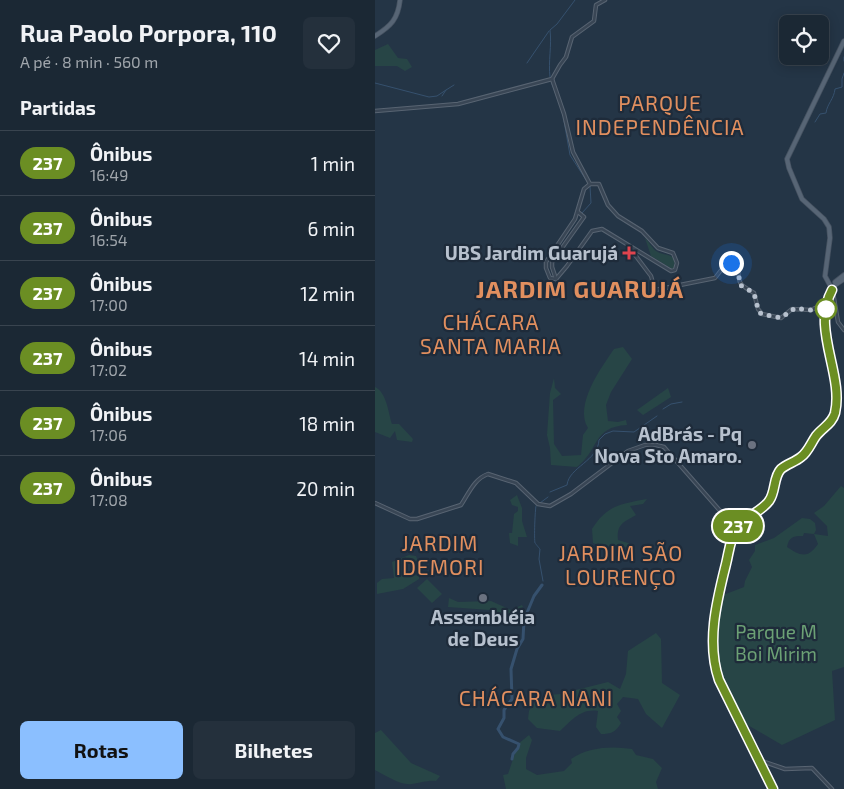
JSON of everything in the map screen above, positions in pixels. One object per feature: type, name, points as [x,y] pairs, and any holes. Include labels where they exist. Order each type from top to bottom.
[{"type":"main road","points":[[375,36],[397,16],[400,0]]},
{"type":"main road","points":[[832,289],[825,276],[829,227],[824,219],[802,199],[789,168],[788,157],[844,41]]},
{"type":"main road","points":[[832,289],[844,275]]},
{"type":"main road","points":[[773,789],[719,680],[714,663],[714,624],[732,538],[742,521],[770,500],[779,472],[805,453],[816,436],[832,420],[839,394],[828,339],[825,303],[832,289],[844,279]]},
{"type":"street","points":[[590,184],[573,152],[564,114],[552,79],[566,57],[572,37],[593,22],[597,4],[605,0]]},
{"type":"street","points":[[375,110],[458,104],[552,79]]},
{"type":"street","points":[[480,98],[486,98]]},
{"type":"street","points":[[590,184],[599,184],[608,205],[617,216],[643,231],[658,248],[673,253],[677,265],[675,270],[671,271],[633,250],[602,229],[591,231],[556,279],[549,279],[545,265],[547,259],[575,219],[584,189],[590,184]]},
{"type":"street","points":[[556,279],[552,262],[584,217],[578,212]]},
{"type":"street","points":[[633,250],[651,276],[655,290],[715,278],[725,265],[731,263],[738,269],[740,285],[754,293],[761,314],[781,318],[793,309],[809,310],[825,303]]},
{"type":"street","points":[[832,289],[839,322],[844,330]]},
{"type":"street","points":[[375,503],[407,518],[417,519],[461,505],[470,488],[486,474],[516,483],[538,504],[550,506],[586,484],[623,454],[639,446],[652,444],[669,452],[722,513],[729,518],[742,521]]},
{"type":"street","points":[[759,760],[785,769],[812,768],[832,789]]},
{"type":"green space","points":[[388,44],[398,58],[407,59],[412,67],[405,71],[397,66],[375,66],[375,50]]},
{"type":"green space","points":[[645,238],[656,251],[669,255],[674,259],[674,268],[672,269],[651,256]]},
{"type":"green space","points":[[623,347],[632,359],[611,392],[606,405],[608,421],[618,422],[626,420],[627,425],[616,427],[602,434],[590,453],[577,467],[551,465],[547,435],[550,393],[554,378],[555,388],[561,394],[553,400],[554,444],[562,456],[581,455],[583,435],[588,428],[584,409],[591,387],[614,349]]},
{"type":"green space","points":[[375,387],[385,398],[392,424],[399,424],[413,439],[412,442],[397,440],[395,431],[390,438],[375,432]]},
{"type":"green space","points":[[668,388],[671,397],[643,415],[637,410]]},
{"type":"green space","name":"Parque M Boi Mirim","points":[[841,486],[844,488],[844,667],[832,671],[835,720],[782,745],[739,720],[717,680],[712,666],[714,624],[718,597],[744,587],[752,567],[749,560],[755,551],[755,545],[774,538],[802,518],[810,519],[815,523],[816,530],[814,534],[828,536],[827,526],[814,513],[824,506]],"holes":[[[804,533],[814,534],[818,544],[807,554],[800,554],[787,547],[790,539],[803,536]]]},
{"type":"green space","points":[[517,495],[522,508],[522,521],[527,537],[518,537],[518,546],[510,543],[509,533],[512,533],[514,514],[518,511],[518,507],[512,505],[510,500]]},
{"type":"green space","points":[[647,499],[643,504],[630,506],[636,515],[622,524],[618,530],[618,540],[628,543],[636,550],[617,545],[604,547],[593,543],[592,529],[609,510],[622,504]]},
{"type":"green space","points":[[409,555],[416,556],[418,561],[402,564],[404,573],[419,576],[419,579],[403,589],[377,594],[377,583],[382,579],[394,578],[392,562]]},
{"type":"green space","points":[[427,579],[442,594],[432,603],[417,588]]},
{"type":"green space","points":[[449,598],[458,602],[491,601],[511,610],[522,605],[523,607],[512,614],[501,616],[490,610],[448,607]]},
{"type":"green space","points":[[656,633],[661,639],[662,683],[680,695],[662,728],[646,714],[638,699],[623,697],[617,704],[621,711],[617,717],[621,723],[617,729],[608,734],[601,734],[596,727],[598,711],[581,713],[560,731],[537,728],[528,719],[533,703],[541,700],[546,695],[561,694],[569,696],[572,691],[608,682],[620,689],[626,674],[628,651]]},
{"type":"green space","points":[[381,730],[411,763],[440,776],[436,781],[408,784],[393,780],[375,770],[375,733]]},
{"type":"green space","points":[[529,735],[532,740],[526,758],[526,769],[537,775],[564,771],[572,763],[571,759],[585,752],[600,748],[624,748],[632,749],[636,755],[653,759],[662,768],[656,782],[658,789],[506,789],[503,775],[508,774],[518,744]]},
{"type":"waterway","points":[[550,77],[550,30],[557,24],[575,0]]},
{"type":"waterway","points":[[527,63],[549,31]]},
{"type":"waterway","points":[[815,122],[820,114],[826,113],[835,89],[842,87],[844,73]]},
{"type":"waterway","points":[[375,83],[429,97],[437,96],[446,90]]},
{"type":"waterway","points":[[552,84],[561,108]]},
{"type":"waterway","points":[[442,96],[446,90],[454,85]]},
{"type":"waterway","points":[[564,121],[570,155],[590,186],[591,203],[582,213]]},
{"type":"waterway","points":[[663,409],[671,404],[682,402]]},
{"type":"waterway","points":[[550,492],[567,485],[573,473],[594,453],[599,440],[605,434],[613,431],[634,432],[657,416]]},
{"type":"waterway","points":[[540,503],[548,497]]},
{"type":"waterway","points":[[536,506],[535,543],[540,549],[539,559],[543,581]]},
{"type":"waterway","points":[[512,759],[519,744],[503,737],[498,729],[504,718],[504,710],[512,699],[511,669],[517,649],[523,639],[524,620],[534,596],[542,585]]},
{"type":"bus line","name":"237","points":[[773,789],[719,680],[714,663],[714,624],[720,587],[730,544],[735,532],[742,522],[768,503],[779,472],[808,450],[816,436],[830,424],[835,413],[839,394],[829,349],[826,314],[826,303],[832,290]]},
{"type":"place","name":"UBS Jardim Guarujá","points":[[629,253]]},
{"type":"place","name":"AdBrás - Pq Nova Sto Amaro.","points":[[752,445]]},
{"type":"place","name":"Assembléia de Deus","points":[[483,598]]},
{"type":"district","name":"PARQUE INDEPENDÊNCIA","points":[[660,116]]},
{"type":"district","name":"JARDIM GUARUJÁ","points":[[580,290]]},
{"type":"district","name":"CHÁCARA SANTA MARIA","points":[[491,335]]},
{"type":"district","name":"JARDIM IDEMORI","points":[[440,556]]},
{"type":"district","name":"JARDIM SÃO LOURENÇO","points":[[621,566]]},
{"type":"district","name":"CHÁCARA NANI","points":[[536,699]]},
{"type":"route","points":[[731,263],[739,270],[738,278],[740,285],[754,293],[761,314],[781,318],[795,308],[809,310],[826,309]]}]
